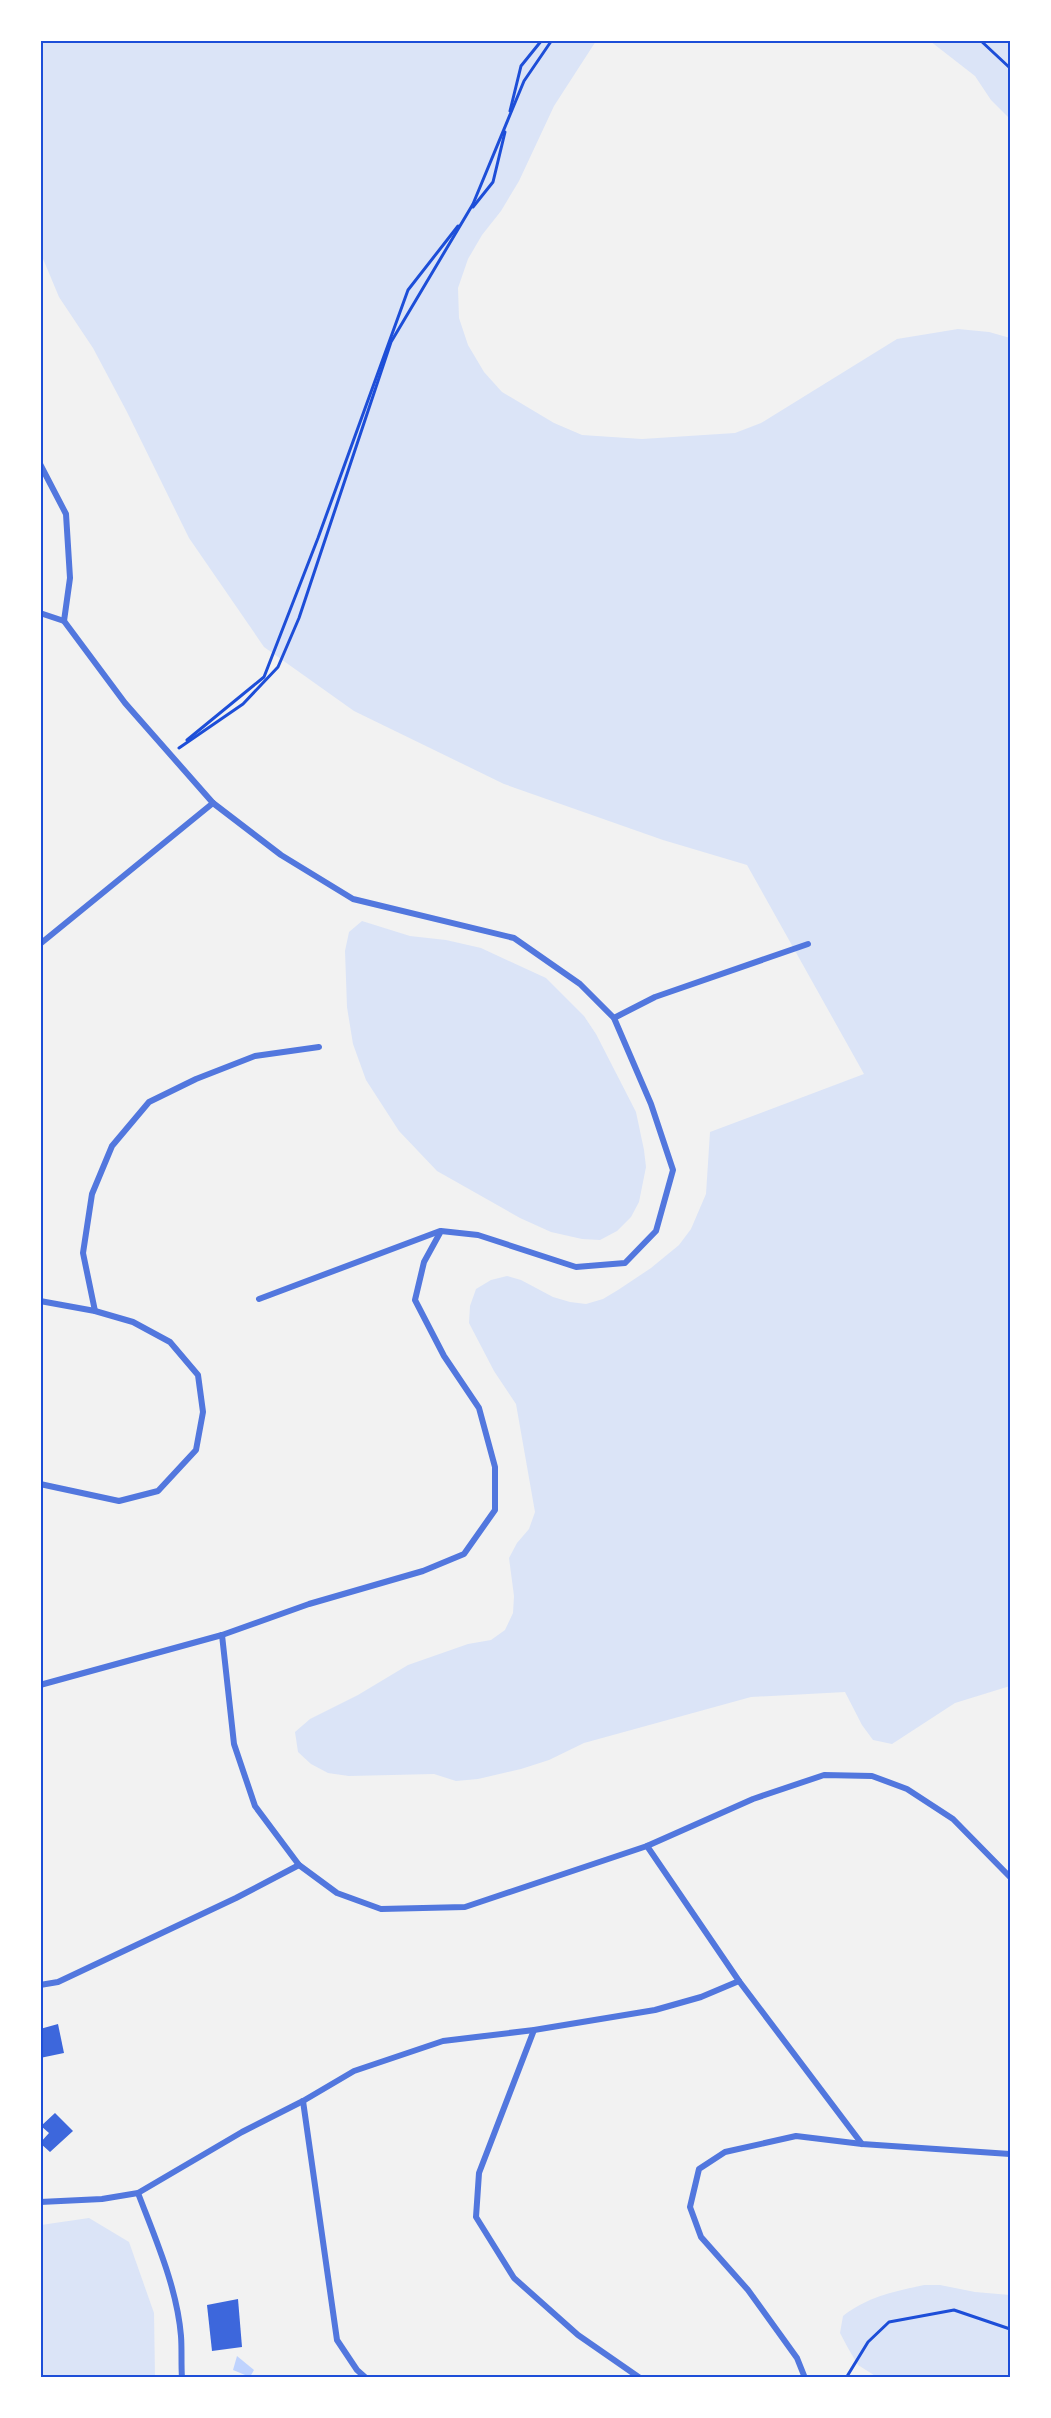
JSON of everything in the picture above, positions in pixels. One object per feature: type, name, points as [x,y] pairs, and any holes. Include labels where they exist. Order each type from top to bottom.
[{"type":"street","points":[[40,464],[66,514],[70,578],[64,621]]},
{"type":"street","points":[[40,613],[64,621],[125,702],[213,803],[280,855],[353,899],[514,938],[580,984],[614,1018],[651,1104],[673,1170],[656,1231],[625,1263],[576,1267],[478,1235],[441,1231],[259,1299]]},
{"type":"street","points":[[40,944],[213,803]]},
{"type":"street","points":[[614,1018],[655,997],[808,944]]},
{"type":"street","points":[[95,1311],[83,1253],[92,1194],[112,1146],[149,1102],[196,1079],[255,1056],[319,1047]]},
{"type":"street","points":[[40,1685],[222,1635],[309,1604],[423,1571],[464,1554],[495,1510],[495,1467],[479,1408],[444,1356],[415,1300],[424,1263],[441,1231]]},
{"type":"street","points":[[40,1301],[95,1311],[133,1322],[170,1342],[198,1375],[203,1412],[196,1450],[158,1491],[119,1501],[40,1484]]},
{"type":"street","points":[[222,1635],[234,1744],[255,1806],[299,1865],[337,1893],[381,1909],[465,1906],[647,1846],[753,1799],[824,1775],[872,1776],[907,1789],[953,1819],[1009,1875]]},
{"type":"street","points":[[647,1846],[740,1981],[862,2144]]},
{"type":"street","points":[[40,1985],[58,1982],[236,1898],[299,1865]]},
{"type":"street","points":[[40,2202],[102,2199],[138,2193],[242,2132],[303,2101],[354,2071],[443,2041],[534,2031],[656,2010],[740,1981]]},
{"type":"street","points":[[534,2031],[479,2173],[476,2217],[514,2278],[578,2335],[640,2378]]},
{"type":"street","points":[[303,2101],[338,2340],[357,2370],[366,2378]]},
{"type":"street","points":[[805,2378],[797,2358],[748,2290],[701,2237],[690,2208],[699,2169],[725,2152],[796,2136],[862,2144],[1011,2154]]},
{"type":"street","points":[[138,2193],[171,2289],[181,2334],[182,2378]]},
{"type":"path","points":[[170,754],[264,677],[318,538],[408,290],[493,182],[521,66],[543,40]]},
{"type":"path","points":[[170,754],[243,704],[278,667],[299,618],[391,342],[473,204],[524,81],[552,40]]},
{"type":"path","points":[[980,40],[1011,68]]},
{"type":"path","points":[[846,2378],[868,2342],[889,2322],[954,2310],[1011,2329]]},
{"type":"shaded area","points":[[40,41],[596,41],[554,106],[519,181],[468,259],[458,288],[459,318],[468,345],[484,372],[502,392],[554,423],[582,435],[642,439],[735,433],[761,423],[897,339],[958,329],[989,332],[1010,338],[1010,1686],[955,1703],[892,1744],[873,1740],[862,1725],[845,1692],[751,1697],[584,1743],[549,1760],[478,1779],[456,1781],[434,1774],[349,1776],[328,1773],[311,1764],[298,1752],[295,1732],[310,1719],[358,1695],[408,1665],[468,1644],[491,1640],[505,1630],[513,1613],[514,1596],[509,1558],[517,1543],[529,1529],[535,1512],[516,1404],[494,1371],[469,1323],[470,1306],[476,1289],[491,1280],[507,1276],[521,1280],[553,1297],[570,1302],[586,1304],[603,1299],[651,1268],[679,1245],[691,1229],[706,1194],[710,1132],[864,1074],[747,865],[663,840],[504,784],[354,711],[264,647],[189,538],[93,348],[59,297],[41,254]]},
{"type":"shaded area","points":[[930,41],[1010,41],[1010,119],[991,100],[975,76]]},
{"type":"shaded area","points":[[362,921],[410,936],[446,940],[481,948],[546,978],[584,1016],[596,1034],[636,1112],[644,1150],[646,1167],[639,1202],[631,1217],[617,1231],[600,1240],[582,1239],[551,1232],[520,1218],[437,1171],[399,1131],[366,1080],[353,1044],[347,1007],[345,951],[349,932]]},
{"type":"shaded area","points":[[89,2218],[129,2242],[154,2313],[155,2377],[41,2377],[41,2225]]},
{"type":"shaded area","points":[[924,2285],[940,2285],[975,2292],[1010,2295],[1010,2377],[877,2377],[858,2365],[840,2333],[843,2316],[872,2299]]},
{"type":"water","points":[[237,2356],[254,2370],[250,2377],[233,2370]]},
{"type":"building","points":[[58,2024],[64,2053],[40,2058],[40,2029]]},
{"type":"building","points":[[55,2113],[73,2131],[50,2152],[40,2143],[49,2133],[41,2126]]},
{"type":"building","points":[[238,2299],[242,2347],[212,2351],[207,2305]]}]
